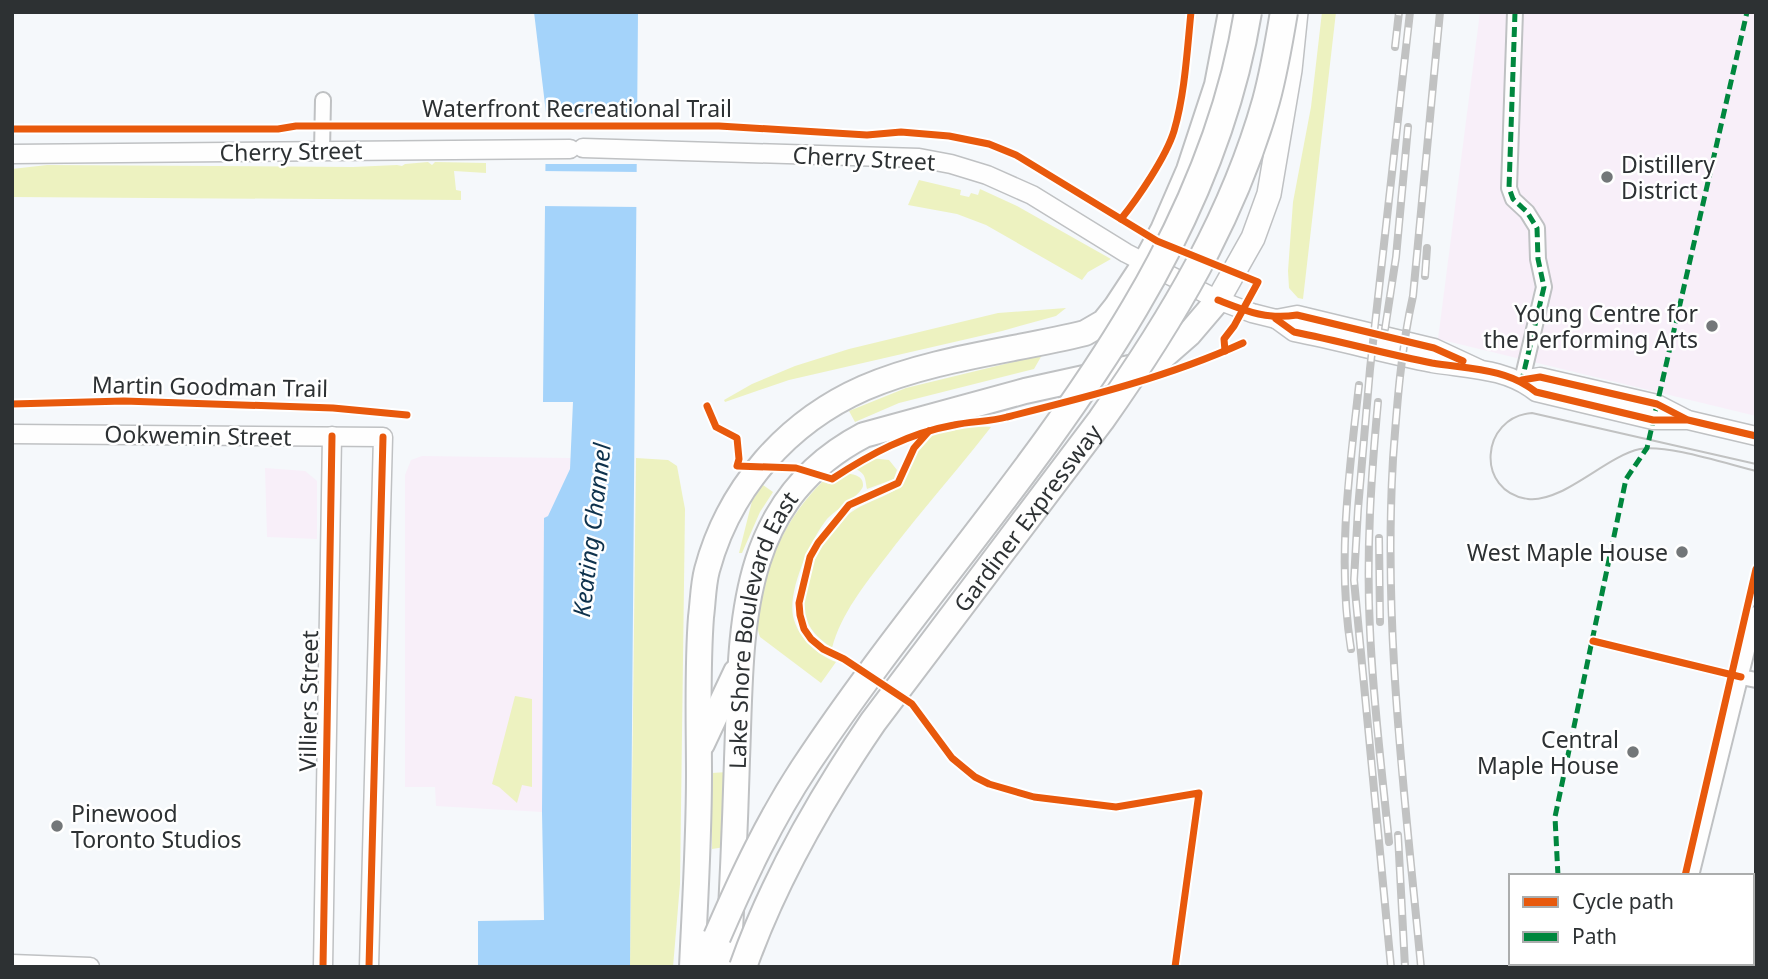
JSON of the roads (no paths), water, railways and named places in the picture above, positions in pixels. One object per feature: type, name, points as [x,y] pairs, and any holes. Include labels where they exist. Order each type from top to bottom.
[{"type":"highway","name":"Lake Shore Boulevard East","points":[[692,967],[699,817],[698,665],[707,570],[732,510],[758,467],[775,448],[816,414],[864,388],[954,361],[1085,333],[1104,322],[1145,263],[1163,230],[1189,170],[1217,85],[1231,12]]},
{"type":"highway","name":"Gardiner Expressway","points":[[708,967],[717,937],[748,866],[805,766],[847,705],[1056,427],[1117,338],[1163,260],[1187,212],[1217,137],[1230,97],[1248,12]]},
{"type":"highway","name":"Gardiner Expressway","points":[[743,967],[780,880],[823,797],[847,760],[1135,373],[1189,285],[1226,212],[1253,141],[1272,76],[1284,12]]},
{"type":"highway","name":"Lake Shore Boulevard East","points":[[728,967],[742,630],[747,598],[764,543],[776,519],[805,479],[841,447],[864,435],[1007,396],[1157,362],[1189,334],[1217,300]]},
{"type":"highway","points":[[699,751],[741,662]]},
{"type":"main road","name":"Lake Shore Boulevard East","points":[[1217,300],[1253,238],[1269,194],[1290,70],[1296,12]]},
{"type":"street","points":[[1515,12],[1508,188],[1513,199],[1527,212],[1536,228],[1538,259],[1544,287],[1522,380]]},
{"type":"street","points":[[322,152],[323,100]]},
{"type":"street","name":"Cherry Street","points":[[12,154],[577,148],[919,158],[987,175],[1032,195],[1145,263],[1217,300],[1252,313],[1276,318],[1297,315],[1434,348],[1479,369],[1522,380],[1540,377],[1656,404],[1688,420],[1756,436]]},
{"type":"street","name":"Ookwemin Street","points":[[12,434],[383,437],[369,967]]},
{"type":"street","name":"Villiers Street","points":[[323,967],[332,436]]},
{"type":"street","points":[[1692,874],[1749,679],[1756,614]]},
{"type":"street","points":[[12,964],[90,967]]},
{"type":"water","name":"Keating Channel","points":[[534,12],[638,12],[630,967],[478,967],[478,921],[544,920],[544,518],[548,516],[570,469],[573,402],[543,402],[546,113]]},
{"type":"tram line","points":[[1756,464],[1532,413],[1515,418],[1502,427],[1494,440],[1491,455],[1492,470],[1499,483],[1511,493],[1528,499],[1555,494],[1613,460],[1640,449],[1665,449],[1756,471]]},
{"type":"railway","points":[[1395,47],[1399,12]]},
{"type":"railway","points":[[1391,967],[1354,580],[1370,369],[1410,12]]},
{"type":"railway","points":[[1421,967],[1397,713],[1391,523],[1398,397],[1413,296],[1440,12]]},
{"type":"railway","points":[[1385,329],[1396,257],[1408,127]]},
{"type":"railway","points":[[1425,276],[1427,248]]},
{"type":"railway","points":[[1351,649],[1345,550],[1348,484],[1359,385]]},
{"type":"railway","points":[[1378,402],[1370,516],[1369,602],[1373,683],[1389,842]]},
{"type":"railway","points":[[1379,538],[1380,622]]},
{"type":"railway","points":[[1398,835],[1405,967]]},
{"type":"place","name":"Distillery District","points":[[1607,177]]},
{"type":"place","name":"Young Centre for the Performing Arts","points":[[1712,326]]},
{"type":"place","name":"West Maple House","points":[[1682,552]]},
{"type":"place","name":"Central Maple House","points":[[1633,752]]},
{"type":"place","name":"Pinewood Toronto Studios","points":[[57,826]]}]
